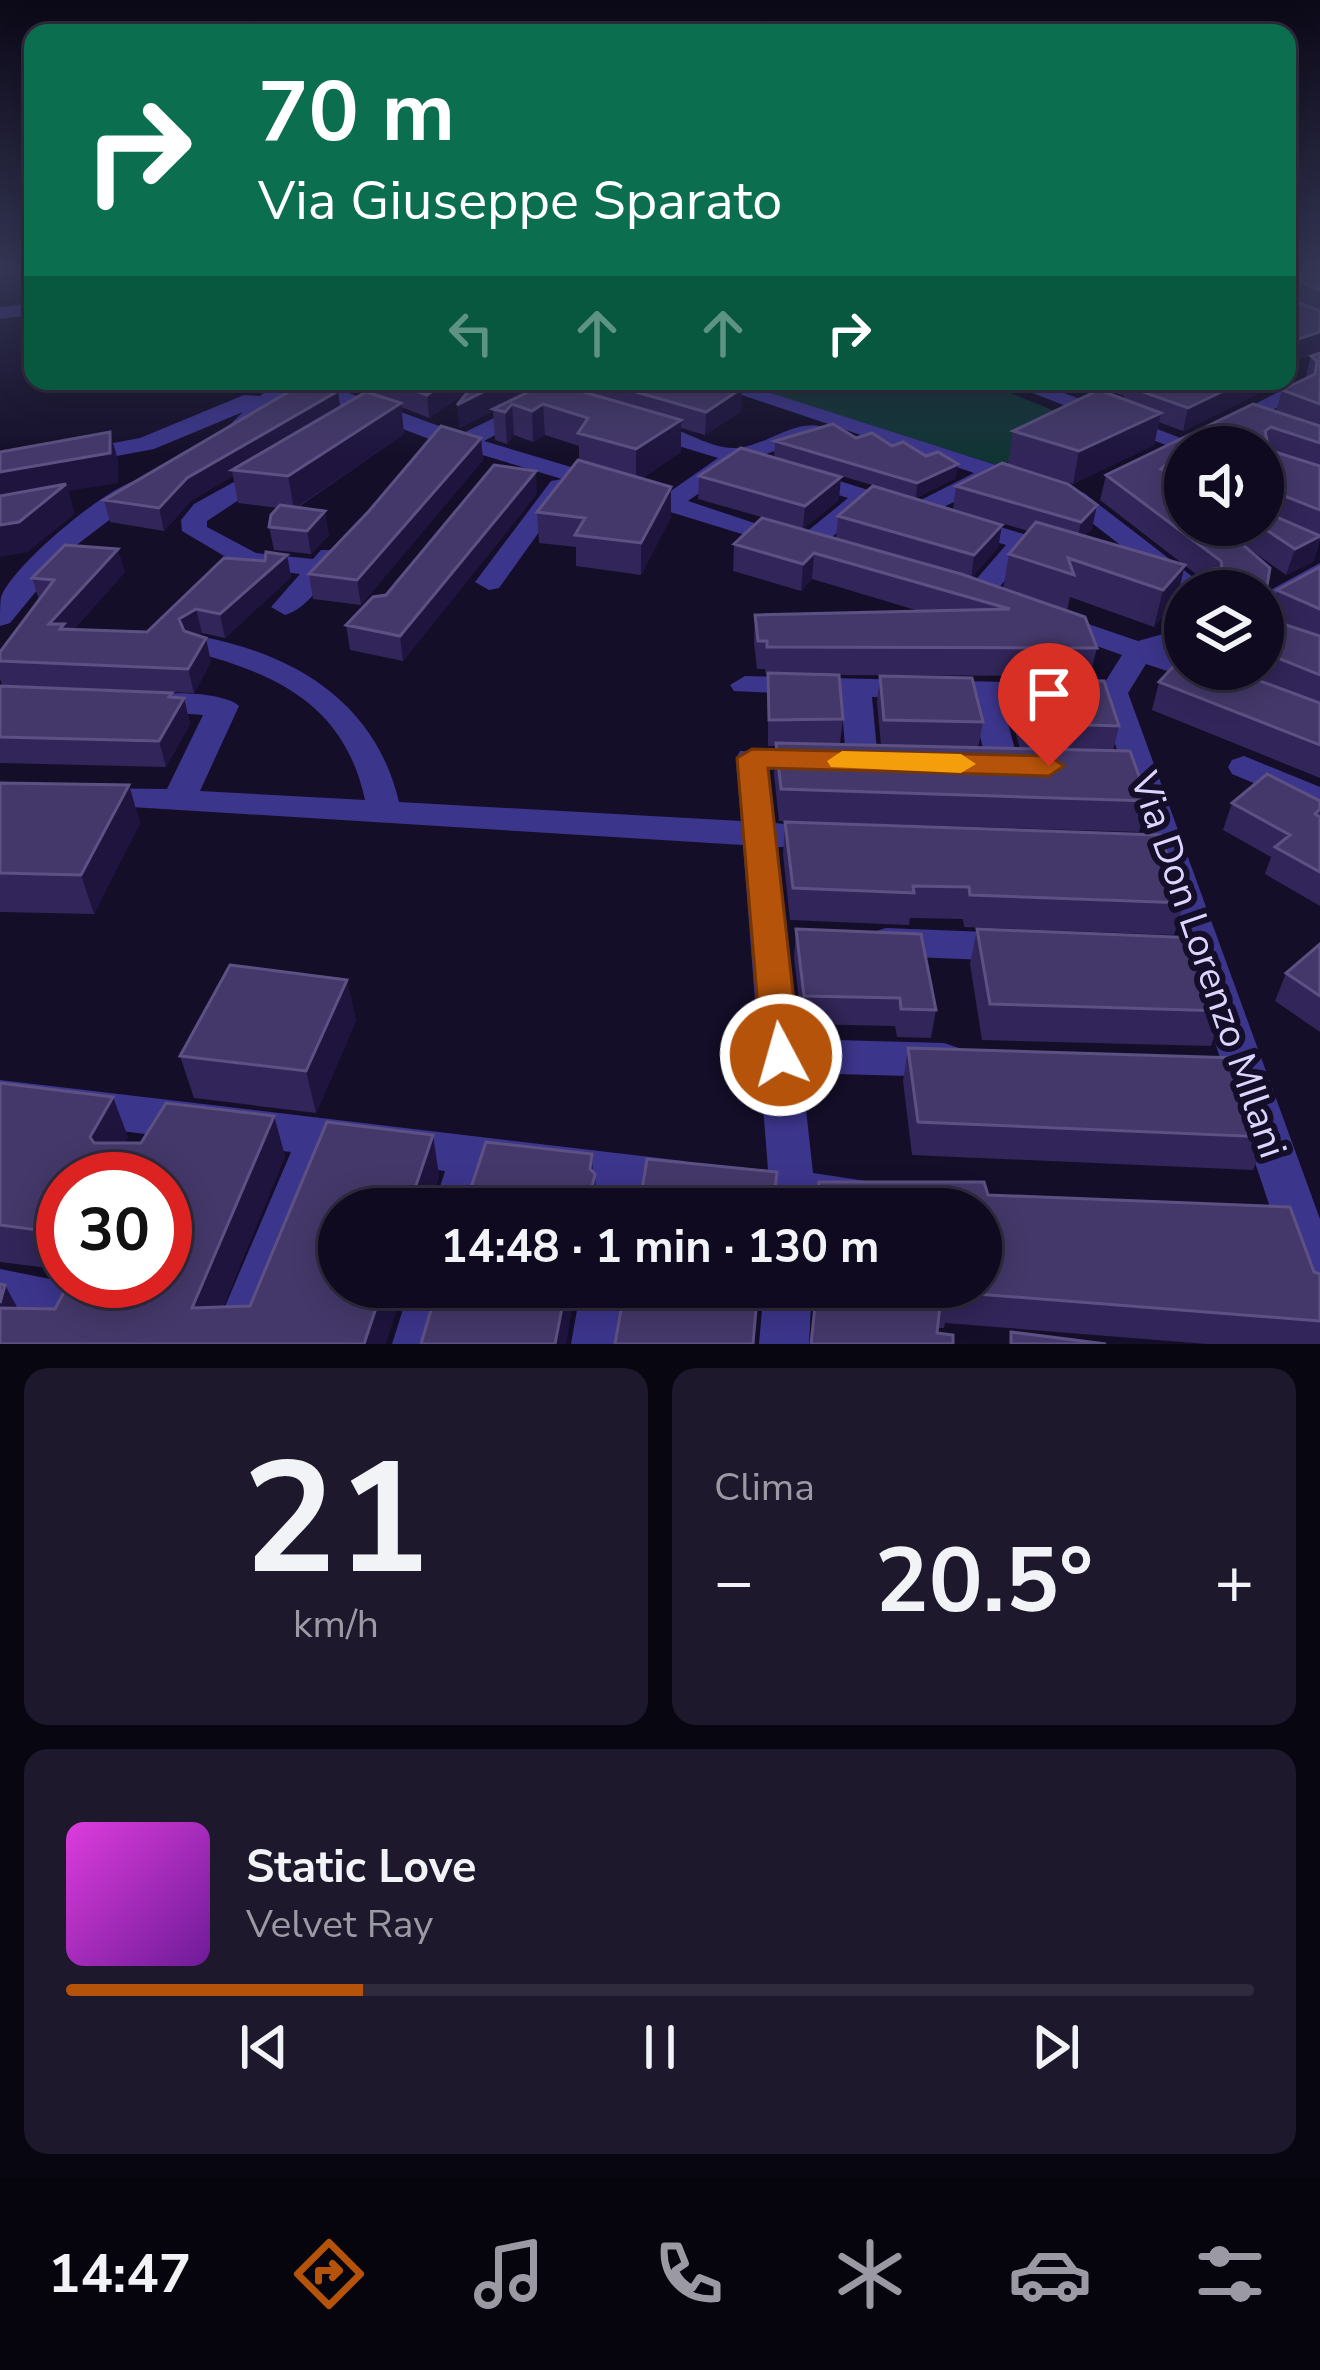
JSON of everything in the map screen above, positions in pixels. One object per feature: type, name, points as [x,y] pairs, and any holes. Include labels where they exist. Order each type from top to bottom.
[{"type":"street","points":[[0,471],[146,444],[228,413],[270,390]]},
{"type":"street","points":[[205,449],[247,422],[278,390]]},
{"type":"street","points":[[313,390],[441,442],[512,457],[817,549],[866,495]]},
{"type":"street","points":[[441,442],[562,390]]},
{"type":"street","points":[[717,390],[841,422],[996,473],[1084,494],[1170,570]]},
{"type":"street","points":[[1040,390],[1164,432]]},
{"type":"street","points":[[1223,426],[1283,390]]},
{"type":"street","points":[[543,398],[586,411]]},
{"type":"street","points":[[331,432],[368,410]]},
{"type":"street","points":[[1244,414],[1277,426]]},
{"type":"street","points":[[668,504],[736,456],[841,422]]},
{"type":"street","points":[[629,424],[1075,558]]},
{"type":"street","points":[[295,454],[203,509],[192,526],[201,537],[250,560],[320,568]]},
{"type":"street","points":[[1148,462],[1164,455]]},
{"type":"street","points":[[481,483],[496,465],[512,457]]},
{"type":"street","points":[[0,617],[39,562],[82,524],[166,471]]},
{"type":"street","points":[[919,511],[996,473]]},
{"type":"street","points":[[489,583],[558,487],[573,476]]},
{"type":"street","points":[[64,503],[128,492]]},
{"type":"street","points":[[285,607],[349,534]]},
{"type":"street","points":[[1023,542],[966,594],[1164,660]]},
{"type":"street","points":[[1114,562],[1158,561]]},
{"type":"street","points":[[0,570],[39,562]]},
{"type":"street","points":[[1284,586],[1320,571]]},
{"type":"street","points":[[1284,640],[1320,654]]},
{"type":"street","points":[[746,685],[1092,693],[1139,650],[1164,643]]},
{"type":"street","points":[[203,646],[227,649],[301,680],[333,704],[357,734],[381,786],[385,813]]},
{"type":"street","points":[[793,1188],[752,758],[874,761],[856,687]]},
{"type":"street","points":[[984,690],[1003,765]]},
{"type":"street","name":"Via Don Lorenzo MIlani","points":[[1092,693],[1139,768],[1320,1285]]},
{"type":"street","points":[[112,702],[224,706],[178,801]]},
{"type":"street","points":[[1094,767],[1139,768]]},
{"type":"street","points":[[1244,767],[1320,800]]},
{"type":"street","points":[[67,795],[856,839]]},
{"type":"street","points":[[1120,848],[1168,850]]},
{"type":"street","points":[[769,937],[1044,948]]},
{"type":"street","points":[[1158,953],[1204,955]]},
{"type":"street","points":[[781,1055],[990,1061]]},
{"type":"street","points":[[1198,1067],[1244,1069]]},
{"type":"street","points":[[0,1098],[472,1155],[605,1188]]},
{"type":"street","points":[[148,1152],[165,1118]]},
{"type":"street","points":[[234,1344],[320,1137]]},
{"type":"street","points":[[462,1188],[472,1155]]},
{"type":"street","points":[[1247,1212],[1295,1214]]},
{"type":"street","points":[[0,1292],[65,1309]]},
{"type":"street","points":[[417,1344],[428,1308]]},
{"type":"street","points":[[596,1344],[602,1308]]},
{"type":"street","points":[[784,1344],[787,1308]]},
{"type":"green space","points":[[755,390],[1003,390],[1087,424],[1000,466]]},
{"type":"building","points":[[1296,332],[1320,332],[1296,340]]},
{"type":"building","points":[[1320,353],[1320,404],[1282,390],[1296,390],[1296,383],[1315,374],[1317,361],[1311,356]]},
{"type":"building","points":[[292,390],[338,391],[187,478],[159,508],[104,500]]},
{"type":"building","points":[[470,390],[487,390],[457,405]]},
{"type":"building","points":[[532,390],[577,390],[681,420],[636,449],[578,433],[588,418],[543,404],[532,411],[512,404],[505,412],[493,409]]},
{"type":"building","points":[[629,390],[739,390],[706,412]]},
{"type":"building","points":[[1099,390],[1161,413],[1079,451],[1013,431]]},
{"type":"building","points":[[1137,390],[1225,390],[1188,408]]},
{"type":"building","points":[[366,392],[401,403],[288,476],[232,470]]},
{"type":"building","points":[[1253,404],[1320,426],[1320,443],[1284,431],[1284,426],[1207,426]]},
{"type":"building","points":[[833,424],[856,438],[872,433],[892,446],[903,442],[926,456],[938,452],[958,464],[917,483],[775,441]]},
{"type":"building","points":[[441,426],[481,438],[357,580],[309,574],[369,511]]},
{"type":"building","points":[[110,432],[110,453],[0,472],[0,452]]},
{"type":"building","points":[[1164,447],[1164,518],[1106,475]]},
{"type":"building","points":[[741,448],[841,477],[805,506],[699,476]]},
{"type":"building","points":[[1284,455],[1320,466],[1320,510],[1284,496]]},
{"type":"building","points":[[578,460],[671,487],[641,543],[575,535],[585,518],[537,512]]},
{"type":"building","points":[[1002,463],[1068,484],[1097,505],[1081,522],[956,486]]},
{"type":"building","points":[[494,465],[536,471],[400,636],[346,625],[373,597],[386,595]]},
{"type":"building","points":[[66,484],[19,522],[0,525],[0,496]]},
{"type":"building","points":[[873,486],[1002,525],[974,555],[838,516]]},
{"type":"building","points":[[280,505],[325,511],[307,531],[269,527]]},
{"type":"building","points":[[762,518],[961,574],[1085,617],[1097,648],[767,647],[767,641],[758,641],[755,615],[1010,609],[814,553],[803,564],[734,544]]},
{"type":"building","points":[[1284,520],[1320,536],[1295,549],[1284,542]]},
{"type":"building","points":[[1036,522],[1185,565],[1181,570],[1164,570],[1163,590],[1068,558],[1074,575],[1009,554]]},
{"type":"building","points":[[65,545],[118,549],[49,624],[64,624],[60,629],[147,632],[224,558],[265,561],[266,552],[287,555],[220,614],[196,609],[179,619],[184,631],[206,638],[188,669],[0,661],[0,652],[54,580],[32,578]]},
{"type":"building","points":[[1201,546],[1244,546],[1270,568],[1216,570],[1222,568],[1221,561]]},
{"type":"building","points":[[1320,567],[1320,609],[1284,593],[1284,586]]},
{"type":"building","points":[[1284,624],[1320,636],[1320,675],[1284,660]]},
{"type":"building","points":[[768,673],[839,675],[843,719],[769,720]]},
{"type":"building","points":[[880,676],[972,678],[983,722],[884,720]]},
{"type":"building","points":[[1013,679],[1104,681],[1119,726],[1026,723]]},
{"type":"building","points":[[0,686],[172,693],[169,697],[184,698],[159,741],[0,737]]},
{"type":"building","points":[[1179,690],[1284,690],[1320,703],[1320,745]]},
{"type":"building","points":[[776,743],[1130,751],[1148,801],[781,789]]},
{"type":"building","points":[[1267,774],[1320,801],[1315,814],[1320,817],[1320,872],[1275,847],[1290,835],[1232,803]]},
{"type":"building","points":[[0,783],[129,785],[81,875],[0,873]]},
{"type":"building","points":[[785,822],[1160,835],[1184,903],[970,895],[969,887],[913,886],[914,893],[793,888]]},
{"type":"building","points":[[796,929],[921,934],[936,1010],[901,1009],[900,998],[804,996]]},
{"type":"building","points":[[977,929],[1198,938],[1224,1011],[990,1004]]},
{"type":"building","points":[[1320,944],[1320,996],[1286,973]]},
{"type":"building","points":[[230,965],[347,980],[306,1071],[180,1056]]},
{"type":"building","points":[[908,1048],[1238,1058],[1267,1137],[918,1122]]},
{"type":"building","points":[[0,1083],[113,1097],[90,1137],[94,1143],[141,1143],[166,1103],[274,1116],[192,1308],[192,1152],[36,1152],[36,1230],[0,1225]]},
{"type":"building","points":[[327,1122],[433,1135],[415,1188],[318,1188],[318,1308],[376,1308],[364,1344],[0,1344],[0,1308],[250,1306]]},
{"type":"building","points":[[486,1142],[592,1154],[592,1188],[471,1188]]},
{"type":"building","points":[[647,1159],[777,1172],[775,1188],[642,1188]]},
{"type":"building","points":[[819,1182],[984,1182],[986,1188],[819,1188]]},
{"type":"building","points":[[1002,1196],[1290,1207],[1314,1272],[1320,1274],[1320,1321],[1002,1296]]},
{"type":"building","points":[[562,1308],[555,1344],[421,1344],[431,1310]]},
{"type":"building","points":[[621,1308],[756,1308],[753,1344],[615,1344]]},
{"type":"building","points":[[815,1308],[940,1308],[937,1333],[953,1335],[953,1344],[811,1344]]},
{"type":"building","points":[[1011,1332],[1106,1344],[1011,1344]]},
{"type":"slow traffic","points":[[842,761],[961,764]]},
{"type":"route","points":[[781,1055],[752,758],[1049,766]]}]
